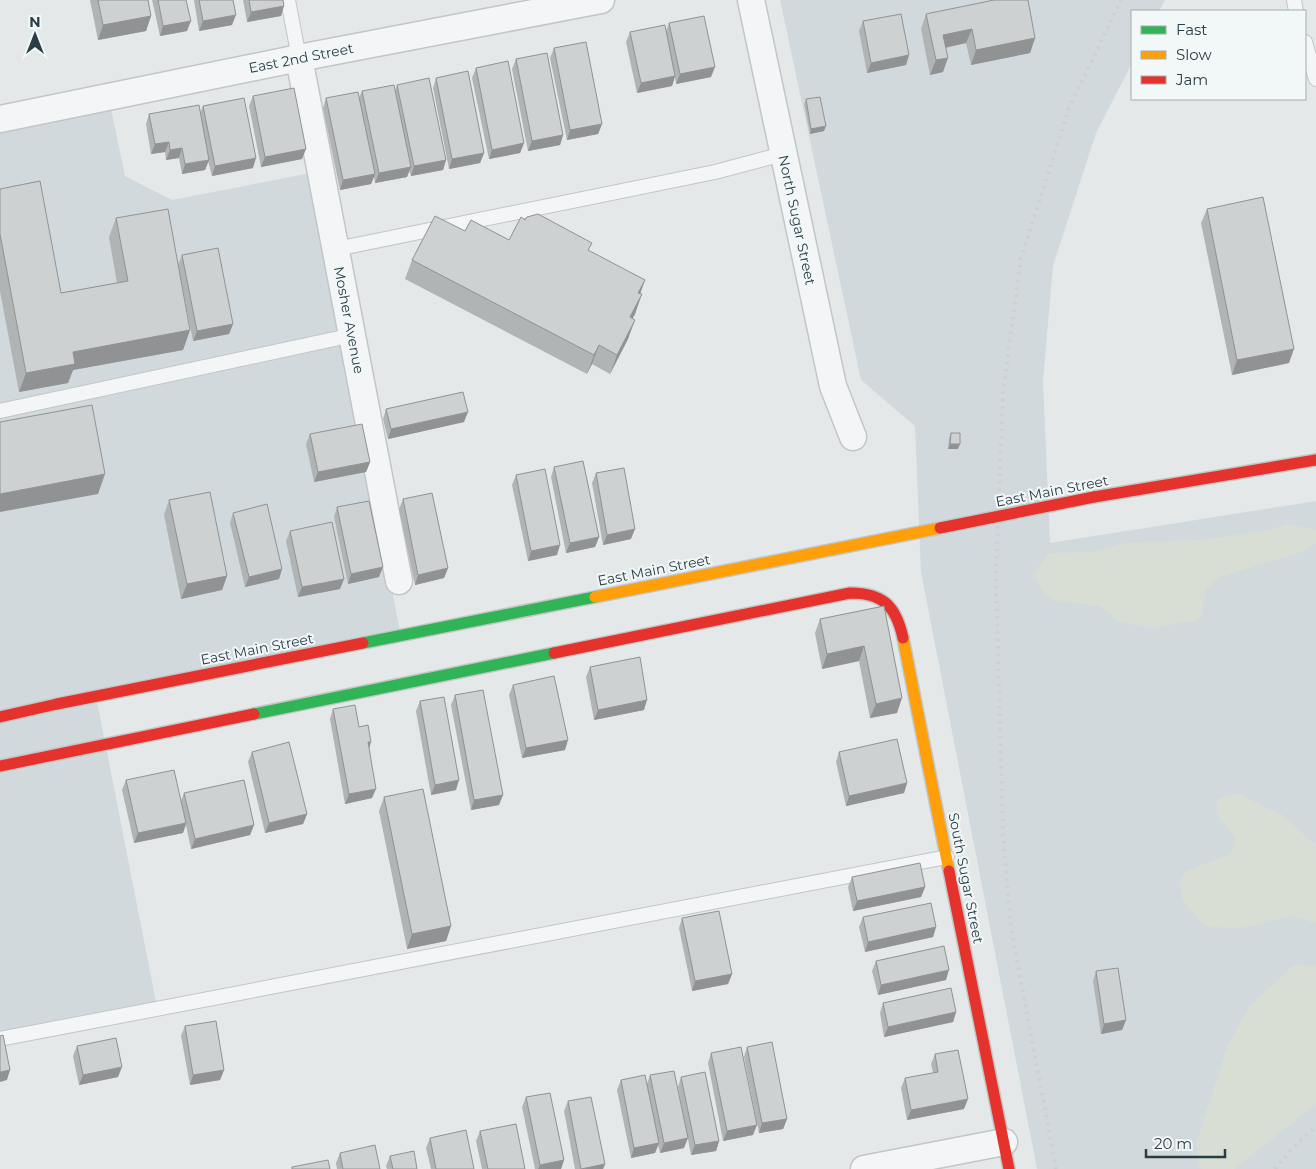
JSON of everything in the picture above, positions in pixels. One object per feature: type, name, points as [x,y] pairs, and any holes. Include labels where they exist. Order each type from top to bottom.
[{"type":"street","name":"East 2nd Street","points":[[0,119],[597,0]]},
{"type":"street","name":"North Sugar Street","points":[[751,0],[833,386],[853,437]]},
{"type":"street","name":"Mosher Avenue","points":[[299,58],[400,581]]},
{"type":"street","name":"East Main Street","points":[[0,717],[57,704],[1094,498],[1316,460]]},
{"type":"street","name":"South Sugar Street","points":[[0,766],[850,593],[867,592],[881,598],[899,620],[1009,1169]]},
{"type":"street","points":[[864,1169],[1004,1142]]},
{"type":"lane","points":[[288,0],[299,58]]},
{"type":"lane","points":[[1306,45],[1316,79]]},
{"type":"lane","points":[[336,249],[715,172],[783,154]]},
{"type":"lane","points":[[0,410],[353,335]]},
{"type":"lane","points":[[0,1039],[947,857]]},
{"type":"shaded area","points":[[780,0],[1165,0],[1160,10],[1131,10],[1131,65],[1096,133],[1053,266],[1043,381],[1050,543],[1316,501],[1316,1169],[1037,1169],[921,572],[915,426],[861,380]]},
{"type":"shaded area","points":[[107,89],[125,176],[172,200],[311,173],[401,636],[96,696],[156,1002],[0,1034],[0,110]]},
{"type":"shaded area","points":[[1287,524],[1316,530],[1316,543],[1301,552],[1220,577],[1206,589],[1201,616],[1196,620],[1152,628],[1119,622],[1100,606],[1053,600],[1043,593],[1034,573],[1049,553],[1092,552],[1124,543],[1201,540],[1270,530]]},
{"type":"shaded area","points":[[1238,794],[1284,816],[1316,846],[1316,923],[1292,916],[1241,928],[1206,927],[1183,901],[1180,882],[1186,871],[1231,854],[1236,837],[1218,816],[1216,804],[1220,798]]},
{"type":"shaded area","points":[[1293,965],[1316,966],[1316,1104],[1234,1169],[1202,1169],[1199,1167],[1196,1144],[1228,1045],[1249,1007]]},
{"type":"building","points":[[98,0],[148,0],[151,16],[103,25]]},
{"type":"building","points":[[158,0],[186,0],[191,21],[163,26]]},
{"type":"building","points":[[199,0],[233,0],[236,15],[203,21]]},
{"type":"building","points":[[249,0],[283,0],[284,6],[251,12]]},
{"type":"building","points":[[994,0],[1028,0],[1035,38],[976,50],[972,29],[943,35],[948,58],[936,60],[926,14]]},
{"type":"building","points":[[901,14],[909,55],[871,63],[863,21]]},
{"type":"building","points":[[704,16],[715,67],[680,74],[669,23]]},
{"type":"building","points":[[665,25],[675,76],[641,83],[630,32]]},
{"type":"building","points":[[586,42],[602,124],[570,130],[554,48]]},
{"type":"building","points":[[547,53],[563,135],[532,141],[516,59]]},
{"type":"building","points":[[508,61],[524,143],[492,150],[476,68]]},
{"type":"building","points":[[468,71],[484,153],[452,159],[436,78]]},
{"type":"building","points":[[429,78],[446,160],[414,166],[397,85]]},
{"type":"building","points":[[394,85],[411,167],[379,173],[362,91]]},
{"type":"building","points":[[294,88],[306,149],[265,157],[253,96]]},
{"type":"building","points":[[358,92],[375,174],[343,180],[326,98]]},
{"type":"building","points":[[820,97],[826,126],[811,129],[806,99]]},
{"type":"building","points":[[244,98],[256,158],[215,166],[203,106]]},
{"type":"building","points":[[199,105],[209,160],[185,164],[182,148],[170,150],[169,142],[155,144],[149,114]]},
{"type":"building","points":[[40,181],[61,293],[128,281],[116,218],[168,209],[190,330],[73,352],[75,364],[26,373],[0,234],[0,189]]},
{"type":"building","points":[[1263,197],[1294,349],[1237,360],[1207,209]]},
{"type":"building","points":[[538,214],[592,243],[588,250],[645,280],[638,293],[642,294],[630,317],[635,320],[617,355],[599,345],[594,355],[412,260],[435,216],[465,231],[471,220],[509,240],[521,217],[525,220],[527,217]]},
{"type":"building","points":[[218,248],[233,324],[197,331],[182,255]]},
{"type":"building","points":[[463,392],[468,412],[391,429],[386,409]]},
{"type":"building","points":[[92,405],[105,474],[0,494],[0,422]]},
{"type":"building","points":[[362,424],[370,462],[318,472],[310,434]]},
{"type":"building","points":[[951,433],[960,433],[960,444],[950,444]]},
{"type":"building","points":[[583,461],[599,537],[570,543],[554,467]]},
{"type":"building","points":[[624,468],[635,529],[607,535],[596,473]]},
{"type":"building","points":[[545,469],[560,545],[531,551],[516,475]]},
{"type":"building","points":[[210,492],[227,576],[187,584],[169,500]]},
{"type":"building","points":[[432,493],[448,568],[418,575],[403,499]]},
{"type":"building","points":[[369,501],[383,567],[351,574],[337,507]]},
{"type":"building","points":[[267,504],[282,569],[249,577],[233,513]]},
{"type":"building","points":[[332,522],[344,579],[302,587],[290,531]]},
{"type":"building","points":[[884,606],[902,698],[876,704],[864,646],[827,654],[820,619]]},
{"type":"building","points":[[640,657],[647,700],[598,710],[590,667]]},
{"type":"building","points":[[554,676],[568,740],[526,748],[513,685]]},
{"type":"building","points":[[483,690],[503,795],[474,800],[455,695]]},
{"type":"building","points":[[444,697],[459,780],[435,785],[420,701]]},
{"type":"building","points":[[355,705],[359,727],[368,725],[371,742],[368,742],[376,789],[349,794],[333,709]]},
{"type":"building","points":[[897,739],[907,783],[849,796],[839,752]]},
{"type":"building","points":[[289,742],[307,814],[269,823],[252,752]]},
{"type":"building","points":[[174,770],[186,823],[138,833],[126,780]]},
{"type":"building","points":[[244,780],[254,825],[195,839],[184,793]]},
{"type":"building","points":[[423,789],[451,926],[412,934],[384,797]]},
{"type":"building","points":[[920,863],[925,887],[857,901],[852,877]]},
{"type":"building","points":[[931,903],[936,927],[868,942],[863,917]]},
{"type":"building","points":[[719,911],[732,974],[695,981],[682,918]]},
{"type":"building","points":[[944,946],[949,970],[881,985],[876,961]]},
{"type":"building","points":[[1118,968],[1126,1020],[1104,1024],[1096,971]]},
{"type":"building","points":[[951,988],[956,1012],[888,1027],[883,1003]]},
{"type":"building","points":[[216,1021],[224,1070],[193,1075],[185,1026]]},
{"type":"building","points":[[3,1035],[10,1070],[0,1072],[0,1036]]},
{"type":"building","points":[[116,1038],[122,1067],[83,1075],[77,1046]]},
{"type":"building","points":[[772,1042],[787,1119],[762,1123],[747,1047]]},
{"type":"building","points":[[741,1047],[757,1125],[727,1131],[711,1053]]},
{"type":"building","points":[[958,1050],[968,1099],[911,1110],[905,1078],[938,1072],[935,1054]]},
{"type":"building","points":[[674,1071],[688,1138],[664,1143],[650,1075]]},
{"type":"building","points":[[705,1072],[719,1141],[695,1145],[681,1077]]},
{"type":"building","points":[[645,1075],[659,1143],[634,1148],[621,1080]]},
{"type":"building","points":[[550,1093],[564,1160],[540,1165],[526,1097]]},
{"type":"building","points":[[591,1097],[605,1164],[581,1169],[568,1101]]},
{"type":"building","points":[[516,1124],[525,1169],[488,1169],[480,1131]]},
{"type":"building","points":[[466,1130],[474,1169],[436,1169],[430,1138]]},
{"type":"building","points":[[375,1145],[380,1169],[343,1169],[340,1153]]},
{"type":"building","points":[[414,1151],[417,1169],[393,1169],[390,1156]]},
{"type":"building","points":[[328,1160],[330,1169],[292,1169],[292,1167]]},
{"type":"railway","points":[[1056,1169],[1011,928],[1003,835],[996,577],[1003,393],[1021,258],[1069,108],[1121,0]]},
{"type":"railway","points":[[1275,1169],[1316,1126]]},
{"type":"traffic: fast","points":[[363,643],[595,597]]},
{"type":"traffic: fast","points":[[254,714],[554,653]]},
{"type":"traffic: slow","points":[[595,597],[940,528]]},
{"type":"traffic: slow","points":[[903,638],[949,871]]},
{"type":"traffic: jam","points":[[1094,497],[1316,460]]},
{"type":"traffic: jam","points":[[940,528],[1094,497]]},
{"type":"traffic: jam","points":[[554,653],[850,593],[871,596],[886,604],[896,617],[903,638]]},
{"type":"traffic: jam","points":[[57,704],[363,643]]},
{"type":"traffic: jam","points":[[0,717],[57,704]]},
{"type":"traffic: jam","points":[[0,766],[254,714]]},
{"type":"traffic: jam","points":[[949,871],[1009,1169]]}]
